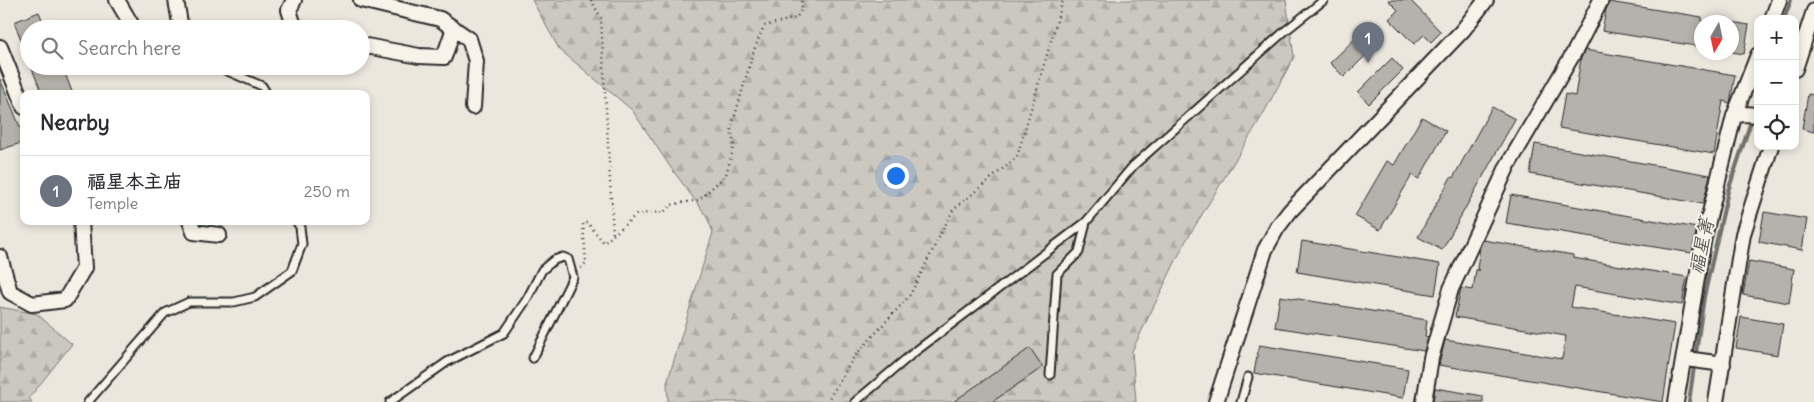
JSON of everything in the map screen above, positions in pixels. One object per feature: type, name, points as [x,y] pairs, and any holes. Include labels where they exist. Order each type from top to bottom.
[{"type":"street","points":[[117,0],[129,20]]},
{"type":"street","points":[[176,0],[179,20]]},
{"type":"street","points":[[292,20],[289,10],[294,0]]},
{"type":"street","points":[[361,0],[440,19],[469,38],[476,62],[473,107]]},
{"type":"street","points":[[1216,402],[1265,250],[1277,228],[1290,211],[1463,30],[1486,0]]},
{"type":"street","points":[[1424,402],[1431,358],[1451,289],[1508,165],[1576,49],[1601,0]]},
{"type":"street","points":[[1773,15],[1779,0]]},
{"type":"street","points":[[1798,60],[1814,11]]},
{"type":"street","points":[[370,47],[419,56],[444,57],[454,28]]},
{"type":"street","points":[[0,47],[20,97]]},
{"type":"street","points":[[1676,402],[1685,360],[1704,237],[1745,115],[1757,60]]},
{"type":"street","points":[[1716,402],[1743,234],[1770,150]]},
{"type":"street","points":[[0,258],[10,292],[32,304],[65,300],[84,268],[81,225]]},
{"type":"street","points":[[191,225],[194,232],[219,235]]},
{"type":"street","points":[[1685,360],[1723,364]]},
{"type":"lane","points":[[855,402],[912,354],[1086,222],[1132,166],[1285,31],[1324,0]]},
{"type":"lane","points":[[237,75],[262,86],[264,90]]},
{"type":"lane","points":[[1050,375],[1058,274],[1079,252],[1086,222]]},
{"type":"lane","points":[[88,402],[165,313],[189,302],[234,302],[255,297],[292,271],[302,244],[299,225]]},
{"type":"lane","points":[[390,402],[446,362],[504,333],[527,298],[542,270],[554,260],[562,257],[568,259],[573,277],[533,358]]},
{"type":"lane","points":[[1241,402],[1248,377]]},
{"type":"path","points":[[591,0],[601,18],[613,236]]},
{"type":"path","points":[[573,277],[586,262],[583,223],[588,223],[604,243],[637,214],[664,212],[671,205],[699,200],[726,175],[734,146],[731,129],[754,50],[764,26],[796,18],[802,9],[802,0]]},
{"type":"path","points":[[827,402],[854,357],[910,295],[953,210],[1017,158],[1063,0]]},
{"type":"green space","points":[[532,0],[1286,0],[1294,57],[1262,116],[1184,244],[1132,351],[1136,402],[668,402],[667,383],[713,232],[706,215],[671,168],[632,110],[559,49]]},
{"type":"green space","points":[[0,307],[37,314],[72,344],[29,398],[32,402],[0,402]]},
{"type":"building","points":[[1388,0],[1410,0],[1441,32],[1431,42],[1424,35],[1414,44],[1389,19],[1398,10]]},
{"type":"building","points":[[1609,2],[1694,16],[1694,46],[1602,31]]},
{"type":"building","points":[[39,12],[42,20],[20,20],[20,37],[14,22]]},
{"type":"building","points":[[1739,23],[1749,25],[1744,54],[1739,53]]},
{"type":"building","points":[[1364,30],[1377,44],[1344,77],[1330,63]]},
{"type":"building","points":[[1585,50],[1735,75],[1730,103],[1723,101],[1714,154],[1559,128],[1565,94],[1575,96],[1581,58]]},
{"type":"building","points":[[1392,58],[1403,70],[1369,104],[1358,92]]},
{"type":"building","points":[[35,75],[66,75],[71,90],[40,90]]},
{"type":"building","points":[[0,79],[20,126],[20,143],[0,150]]},
{"type":"building","points":[[1808,94],[1814,95],[1814,132],[1802,129]]},
{"type":"building","points":[[1492,107],[1515,119],[1442,250],[1418,237]]},
{"type":"building","points":[[1422,117],[1446,131],[1419,179],[1412,175],[1380,230],[1355,216],[1387,161],[1394,165]]},
{"type":"building","points":[[1535,144],[1710,175],[1703,204],[1530,174]]},
{"type":"building","points":[[1511,195],[1697,228],[1692,253],[1506,223]]},
{"type":"building","points":[[1764,212],[1807,219],[1802,250],[1759,242]]},
{"type":"building","points":[[1483,240],[1573,255],[1573,258],[1687,277],[1682,305],[1575,287],[1571,307],[1675,324],[1663,402],[1439,365],[1445,340],[1562,359],[1566,336],[1455,317],[1461,288],[1473,290],[1476,270],[1480,270],[1477,269],[1480,246]]},
{"type":"building","points":[[1302,241],[1440,264],[1435,295],[1297,272]]},
{"type":"building","points":[[1749,261],[1794,269],[1789,303],[1743,295]]},
{"type":"building","points":[[1280,296],[1427,320],[1425,336],[1428,337],[1424,351],[1275,327]]},
{"type":"building","points":[[1741,317],[1783,324],[1778,355],[1736,348]]},
{"type":"building","points":[[1259,345],[1408,369],[1403,398],[1254,373]]},
{"type":"building","points":[[1030,348],[1043,367],[992,402],[953,402]]},
{"type":"building","points":[[1435,388],[1483,396],[1483,402],[1433,402]]},
{"type":"waterway","name":"福星箐","points":[[1785,15],[1791,0]]},
{"type":"waterway","name":"福星箐","points":[[1689,402],[1704,297],[1728,191],[1756,105]]},
{"type":"place","name":"福星本主庙","points":[[1368,63]]}]
